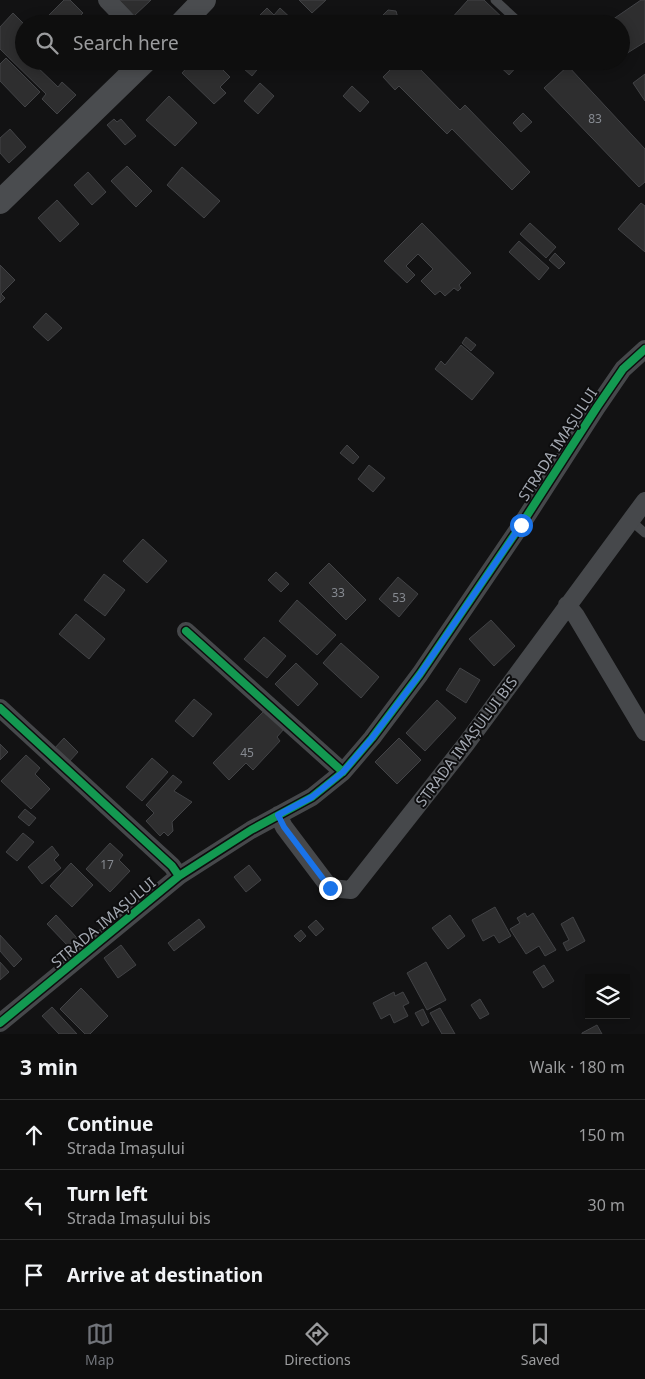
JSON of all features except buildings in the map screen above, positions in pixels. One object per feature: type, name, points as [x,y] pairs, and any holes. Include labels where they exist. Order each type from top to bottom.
[{"type":"street","points":[[107,0],[121,15]]},
{"type":"street","points":[[190,15],[204,0]]},
{"type":"street","points":[[0,202],[136,70]]},
{"type":"street","name":"STRADA IMAȘULUI","points":[[0,1023],[179,876],[278,815],[312,797],[343,772],[372,738],[420,674],[521,525],[623,369],[645,348]]},
{"type":"street","name":"STRADA IMAȘULUI BIS","points":[[278,815],[284,827],[330,888],[351,890],[466,744],[645,500]]},
{"type":"street","points":[[567,605],[576,616],[645,732]]},
{"type":"street","points":[[186,631],[343,772]]},
{"type":"street","points":[[0,708],[172,866],[179,876]]},
{"type":"lane","points":[[495,0],[511,15]]},
{"type":"lane","points":[[630,519],[645,533]]},
{"type":"cycle path","points":[[0,1023],[179,876],[251,830],[312,797],[343,772],[372,738],[420,674],[521,525],[623,369],[645,349]]},
{"type":"cycle path","points":[[186,631],[343,772]]},
{"type":"cycle path","points":[[0,708],[172,866],[179,876]]},
{"type":"route","points":[[330,888],[284,827],[278,815],[312,797],[343,772],[372,738],[420,674],[521,525]]}]
